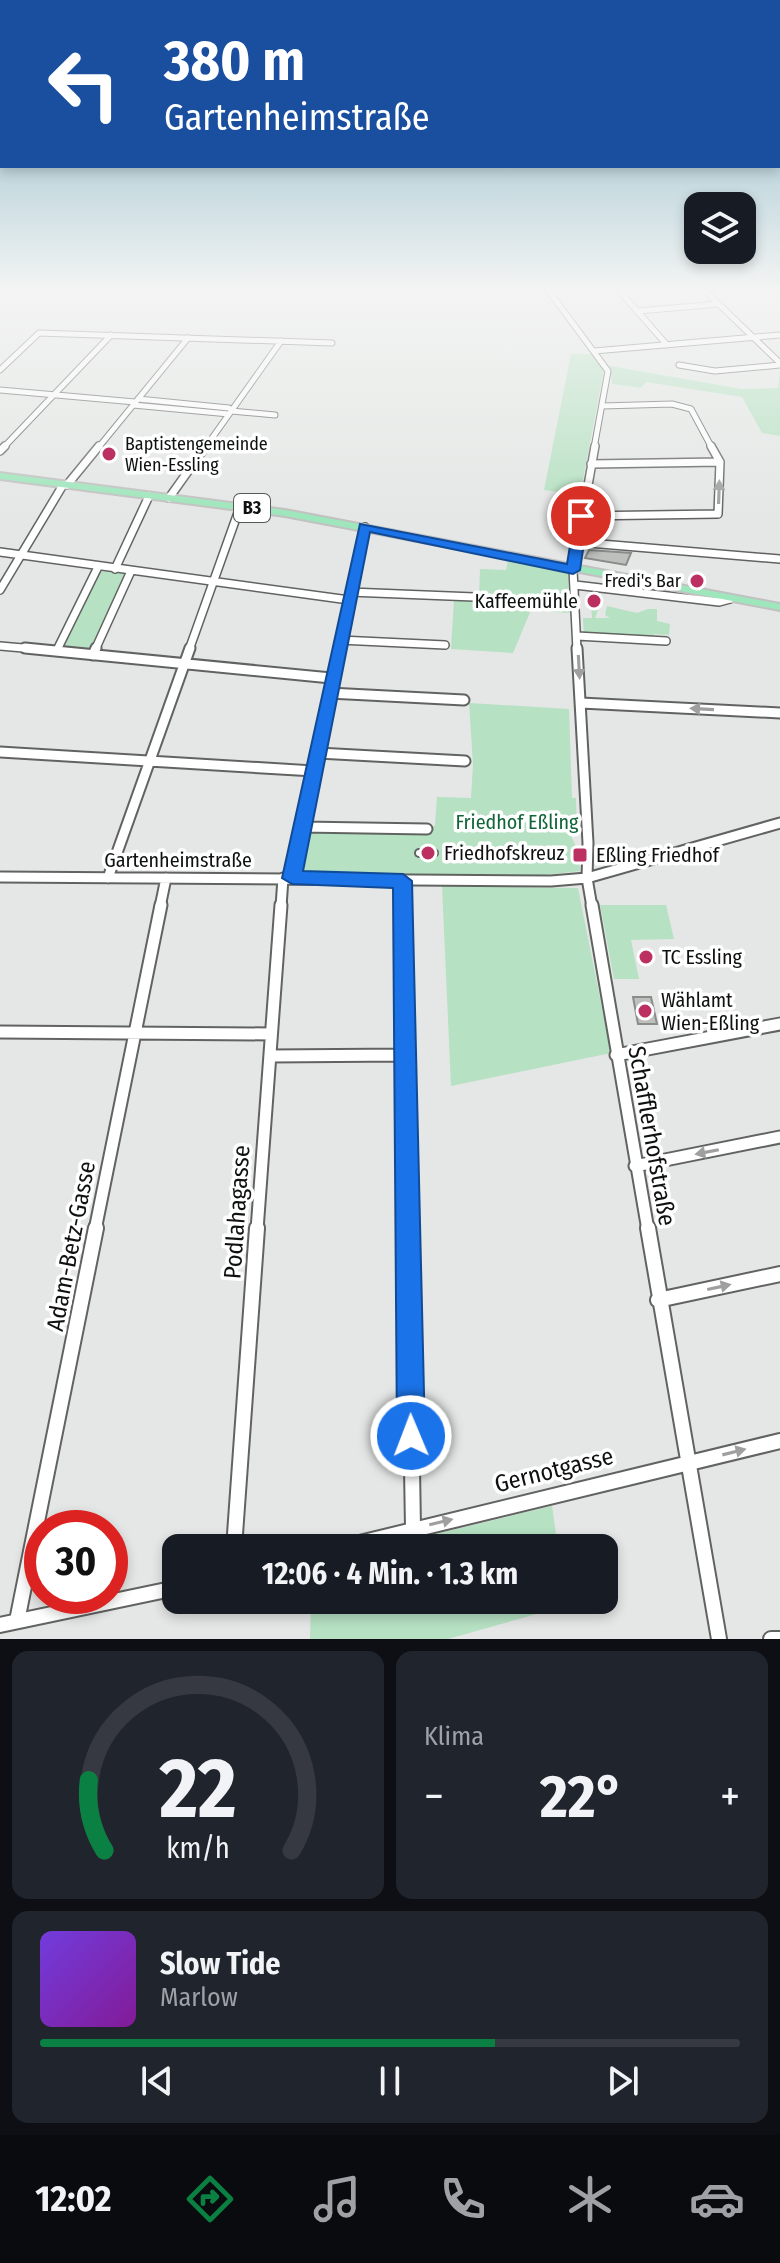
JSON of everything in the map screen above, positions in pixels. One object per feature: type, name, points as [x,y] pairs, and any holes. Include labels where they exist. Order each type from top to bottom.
[{"type":"main road","name":"B3","points":[[0,476],[240,507],[365,527],[573,570],[780,607]]},
{"type":"street","points":[[0,451],[84,363]]},
{"type":"street","points":[[0,590],[65,485],[167,363]]},
{"type":"street","points":[[169,498],[265,363]]},
{"type":"street","name":"Schafflerhofstraße","points":[[603,363],[608,371],[573,570],[587,878],[719,1639]]},
{"type":"street","points":[[679,365],[715,371],[780,364]]},
{"type":"street","points":[[0,390],[275,415]]},
{"type":"street","points":[[581,516],[718,514],[720,462],[691,409],[672,404],[602,406]]},
{"type":"street","points":[[591,464],[720,462]]},
{"type":"street","points":[[115,569],[149,496]]},
{"type":"street","points":[[108,878],[240,507]]},
{"type":"street","name":"Podlahagasse","points":[[235,1534],[271,1034],[287,878],[302,827],[365,527]]},
{"type":"street","points":[[577,542],[780,559]]},
{"type":"street","points":[[0,552],[212,582],[349,596],[474,597]]},
{"type":"street","points":[[57,651],[98,567]]},
{"type":"street","points":[[93,655],[131,571]]},
{"type":"street","points":[[575,585],[719,602],[730,599]]},
{"type":"street","points":[[577,636],[666,641]]},
{"type":"street","points":[[340,640],[445,645]]},
{"type":"street","points":[[0,646],[331,678]]},
{"type":"street","points":[[329,693],[464,700]]},
{"type":"street","points":[[581,703],[780,713]]},
{"type":"street","points":[[0,752],[314,771]]},
{"type":"street","points":[[318,753],[465,761]]},
{"type":"street","name":"Gartenheimstraße","points":[[0,877],[527,882],[587,878],[780,823]]},
{"type":"street","points":[[302,827],[427,829]]},
{"type":"street","points":[[419,853],[434,853]]},
{"type":"street","name":"Adam-Betz-Gasse","points":[[17,1621],[166,878]]},
{"type":"street","points":[[403,881],[413,1528]]},
{"type":"street","points":[[616,1055],[780,1024]]},
{"type":"street","points":[[0,1032],[271,1034]]},
{"type":"street","points":[[270,1056],[404,1055]]},
{"type":"street","points":[[635,1166],[780,1137]]},
{"type":"street","points":[[658,1300],[780,1274]]},
{"type":"street","name":"Gernotgasse","points":[[391,1534],[780,1441]]},
{"type":"street","points":[[0,1625],[162,1591]]},
{"type":"street","points":[[771,1639],[780,1639]]},
{"type":"green space","points":[[569,363],[600,363],[604,370],[580,495],[544,490]]},
{"type":"green space","points":[[610,366],[742,389],[778,388],[780,368],[780,436],[762,433],[742,397],[646,382],[641,388],[612,384]]},
{"type":"green space","points":[[508,561],[568,572],[569,613],[531,610],[513,653],[451,649],[454,600],[479,600],[480,569],[506,570]]},
{"type":"green space","points":[[100,571],[125,574],[90,652],[63,649]]},
{"type":"green space","points":[[591,604],[600,604],[595,618],[610,618],[605,615],[607,606],[637,613],[657,609],[657,621],[670,624],[669,635],[654,634],[654,638],[619,634],[584,635],[583,618],[592,618]]},
{"type":"green space","name":"Friedhof Eßling","points":[[469,703],[569,709],[572,798],[576,798],[577,834],[570,834],[579,853],[580,871],[519,878],[301,873],[309,831],[431,832],[435,825],[437,797],[471,798],[473,764]]},
{"type":"green space","points":[[442,886],[578,888],[611,1053],[451,1086]]},
{"type":"green space","points":[[600,905],[666,905],[674,939],[631,940],[639,979],[614,979]]},
{"type":"green space","points":[[552,1506],[556,1534],[436,1534]]},
{"type":"green space","points":[[311,1614],[537,1614],[448,1639],[310,1639]]},
{"type":"building","points":[[589,550],[631,553],[626,565],[585,558]]},
{"type":"building","name":"Wählamt Wien-Eßling","points":[[633,997],[651,997],[657,1024],[638,1024]]},
{"type":"place","name":"Baptistengemeinde Wien-Essling","points":[[109,454]]},
{"type":"place","name":"Fredi's Bar","points":[[697,581]]},
{"type":"place","name":"Kaffeemühle","points":[[594,601]]},
{"type":"place","name":"Friedhofskreuz","points":[[428,853]]},
{"type":"place","name":"Eßling Friedhof","points":[[580,855]]},
{"type":"place","name":"TC Essling","points":[[646,957]]},
{"type":"place","name":"Wählamt Wien-Eßling","points":[[645,1011]]},
{"type":"route","points":[[411,1436],[403,881],[292,878],[331,678],[365,527],[573,570],[581,516]]}]
